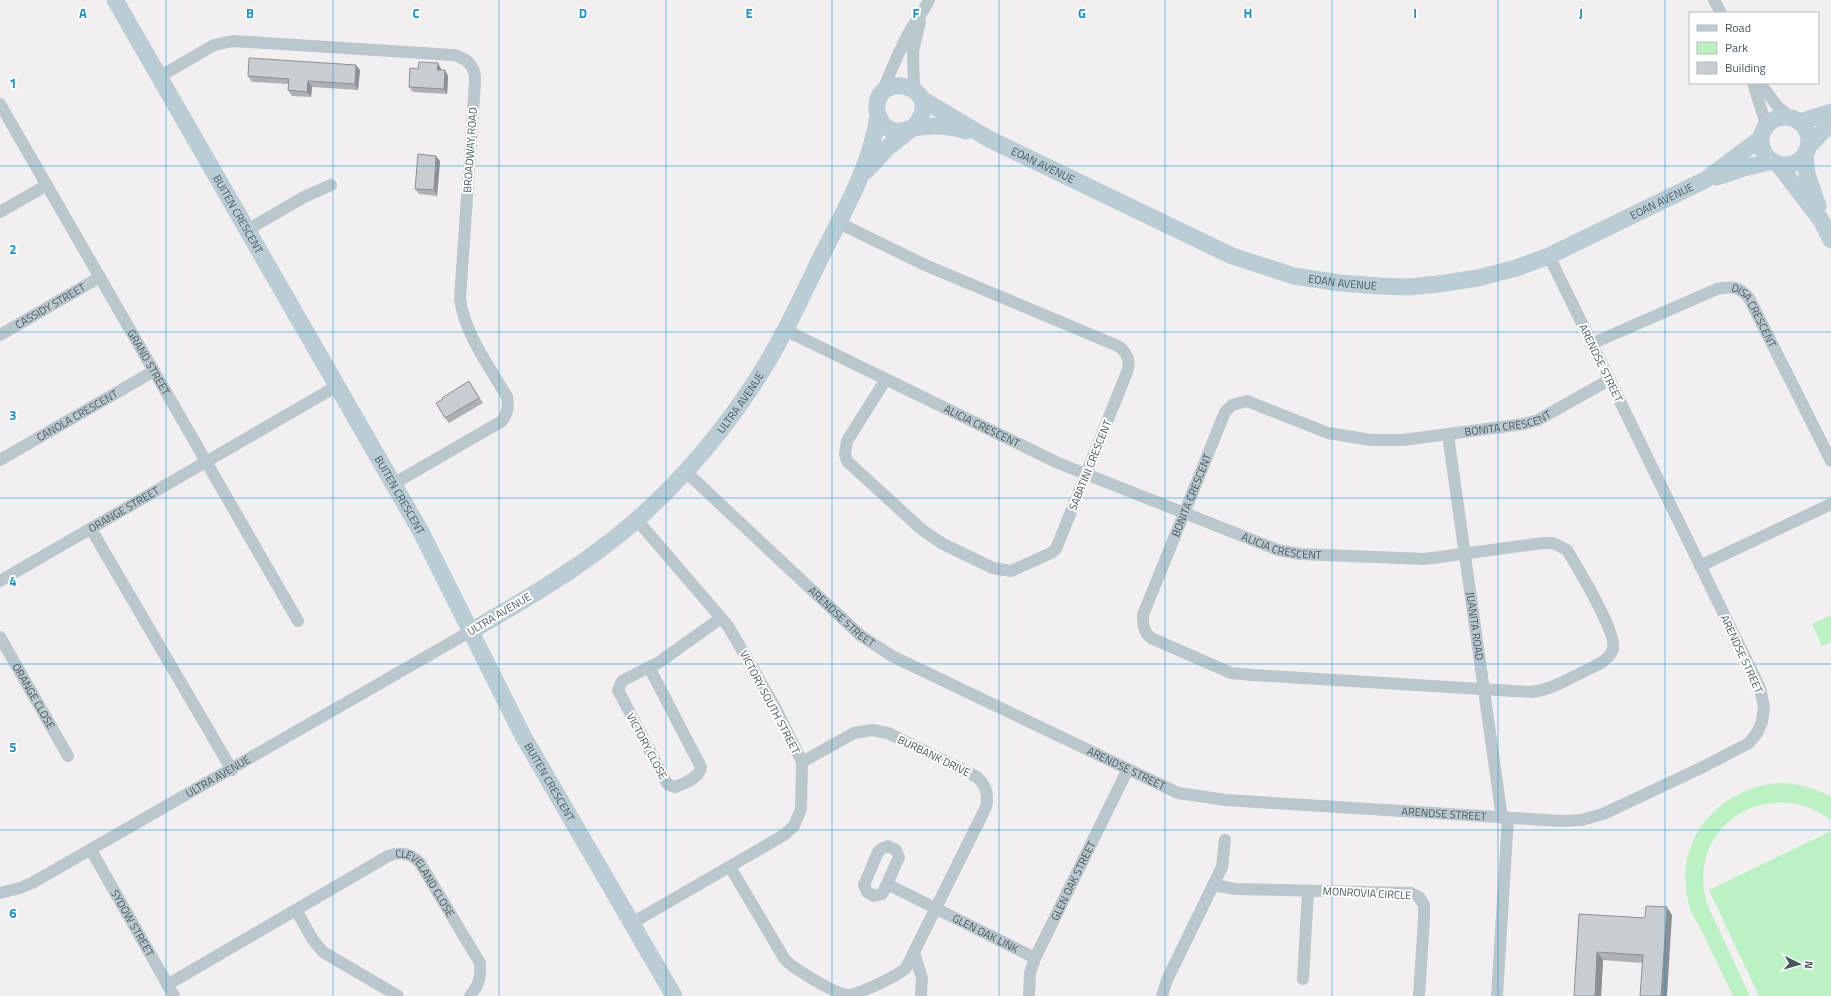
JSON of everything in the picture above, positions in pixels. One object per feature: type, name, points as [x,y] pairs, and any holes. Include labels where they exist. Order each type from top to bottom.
[{"type":"street","name":"BUITEN CRESCENT","points":[[115,0],[421,532],[523,736],[674,996]]},
{"type":"street","points":[[921,15],[913,51],[918,94],[923,110],[921,120],[912,129],[900,132],[890,130],[882,124],[878,115],[877,105],[902,47],[929,0]]},
{"type":"street","points":[[1714,0],[1720,12]]},
{"type":"street","name":"BROADWAY ROAD","points":[[159,77],[214,45],[233,41],[453,55],[464,58],[472,66],[475,82],[460,299],[467,326],[507,397],[509,406],[506,416],[502,421],[393,484]]},
{"type":"street","points":[[1753,84],[1764,118],[1763,151],[1775,163],[1821,220]]},
{"type":"street","points":[[1761,84],[1778,107],[1796,120],[1808,133],[1806,151],[1807,174],[1821,220],[1831,240]]},
{"type":"street","points":[[880,96],[887,89],[896,85],[905,85],[918,94]]},
{"type":"street","name":"EOAN AVENUE","points":[[918,94],[989,138],[1232,256],[1294,276],[1340,283],[1409,287],[1478,278],[1516,268],[1549,256],[1705,180],[1763,134]]},
{"type":"street","name":"GRAND STREET","points":[[0,104],[298,621]]},
{"type":"street","points":[[1763,134],[1774,120],[1787,118],[1796,120],[1831,112]]},
{"type":"street","name":"ULTRA AVENUE","points":[[0,892],[20,888],[32,883],[232,770],[471,631],[552,582],[611,541],[637,520],[685,472],[740,405],[763,369],[785,330],[857,184],[874,138],[878,115]]},
{"type":"street","points":[[1775,163],[1793,164],[1817,137],[1831,125]]},
{"type":"street","name":"EOAN AVENUE","points":[[912,129],[944,126],[989,138]]},
{"type":"street","name":"ULTRA AVENUE","points":[[857,184],[873,162],[912,129]]},
{"type":"street","name":"EOAN AVENUE","points":[[1705,180],[1725,176],[1744,168],[1775,163]]},
{"type":"street","points":[[0,212],[47,185]]},
{"type":"street","points":[[247,230],[304,197],[331,185]]},
{"type":"street","name":"SABATINI CRESCENT","points":[[839,223],[925,265],[1122,349],[1128,358],[1128,367],[1086,475],[1054,551],[1017,569],[1005,571],[993,568],[952,549],[921,529],[847,460],[845,454],[847,442],[886,379]]},
{"type":"street","name":"ARENDSE STREET","points":[[685,472],[860,635],[878,647],[900,659],[1178,792],[1214,799],[1562,822],[1581,820],[1603,814],[1704,767],[1749,742],[1757,733],[1762,722],[1764,707],[1760,688],[1549,256]]},
{"type":"street","name":"CASSIDY STREET","points":[[0,335],[100,277]]},
{"type":"street","name":"DISA CRESCENT","points":[[1591,344],[1717,289],[1727,287],[1743,290],[1749,298],[1831,461]]},
{"type":"street","name":"ALICIA CRESCENT","points":[[785,330],[1086,475],[1278,550],[1300,554],[1425,559],[1543,543],[1553,543],[1561,546],[1567,550],[1574,561],[1603,615],[1613,639],[1613,649],[1608,658],[1545,691],[1531,692],[1484,689]]},
{"type":"street","name":"CANOLA CRESCENT","points":[[0,460],[154,371]]},
{"type":"street","name":"BONITA CRESCENT","points":[[1484,689],[1231,674],[1151,638],[1145,632],[1143,626],[1143,615],[1225,412],[1232,405],[1238,402],[1247,401],[1328,433],[1350,438],[1403,440],[1524,424],[1538,420],[1609,380]]},
{"type":"street","name":"ORANGE STREET","points":[[232,770],[91,528],[337,386]]},
{"type":"street","name":"JUANITA ROAD","points":[[1448,435],[1484,689],[1505,818],[1498,996]]},
{"type":"street","points":[[1700,566],[1831,504]]},
{"type":"street","name":"VICTORY SOUTH STREET","points":[[632,923],[784,836],[794,826],[801,809],[802,762],[775,707],[728,626],[637,520]]},
{"type":"street","points":[[0,581],[91,528]]},
{"type":"street","name":"VICTORY CLOSE","points":[[649,667],[701,767],[701,771],[697,776],[675,787],[666,782],[618,690],[622,682],[649,667],[658,664],[721,618]]},
{"type":"street","name":"ORANGE CLOSE","points":[[0,637],[68,756]]},
{"type":"street","name":"BURBANK DRIVE","points":[[730,867],[787,962],[839,994],[856,994],[900,973],[906,968],[986,807],[987,795],[981,780],[888,733],[872,730],[854,733],[802,762]]},
{"type":"street","name":"GLEN OAK STREET","points":[[1028,996],[1030,972],[1035,958],[1128,769]]},
{"type":"street","points":[[1162,996],[1166,980],[1222,867],[1225,840]]},
{"type":"street","name":"SYDOW STREET","points":[[91,850],[174,996]]},
{"type":"street","name":"CLEVELAND CLOSE","points":[[167,985],[388,856],[400,853],[412,855],[420,863],[480,963],[481,977],[478,986],[470,996]]},
{"type":"street","points":[[888,884],[936,908]]},
{"type":"street","name":"MONROVIA CIRCLE","points":[[1213,885],[1236,889],[1411,893],[1420,896],[1424,905],[1424,919],[1419,996]]},
{"type":"street","points":[[1303,979],[1308,891]]},
{"type":"street","name":"GLEN OAK LINK","points":[[936,908],[1035,958]]},
{"type":"street","points":[[296,910],[323,952],[398,996]]},
{"type":"street","points":[[914,953],[922,978],[921,996]]},
{"type":"green space","points":[[1831,615],[1831,642],[1822,646],[1812,624]]},
{"type":"green space","points":[[1776,783],[1805,786],[1831,797],[1831,820],[1809,808],[1786,803],[1764,804],[1743,812],[1725,825],[1712,843],[1704,865],[1704,890],[1706,901],[1750,996],[1733,996],[1689,905],[1685,882],[1687,861],[1693,841],[1704,823],[1718,808],[1735,796],[1754,788]]},
{"type":"green space","points":[[1831,831],[1831,996],[1759,996],[1709,890]]},
{"type":"building","points":[[249,58],[356,65],[355,84],[308,81],[307,92],[288,90],[289,79],[248,76]]},
{"type":"building","points":[[419,62],[438,63],[437,70],[445,70],[444,89],[409,87],[410,68],[418,69]]},
{"type":"building","points":[[418,154],[436,156],[434,190],[415,189]]},
{"type":"building","points":[[469,381],[479,398],[445,418],[436,403]]},
{"type":"building","points":[[1646,906],[1667,907],[1661,996],[1640,996],[1643,955],[1597,952],[1595,996],[1574,996],[1579,914],[1645,918]]}]
